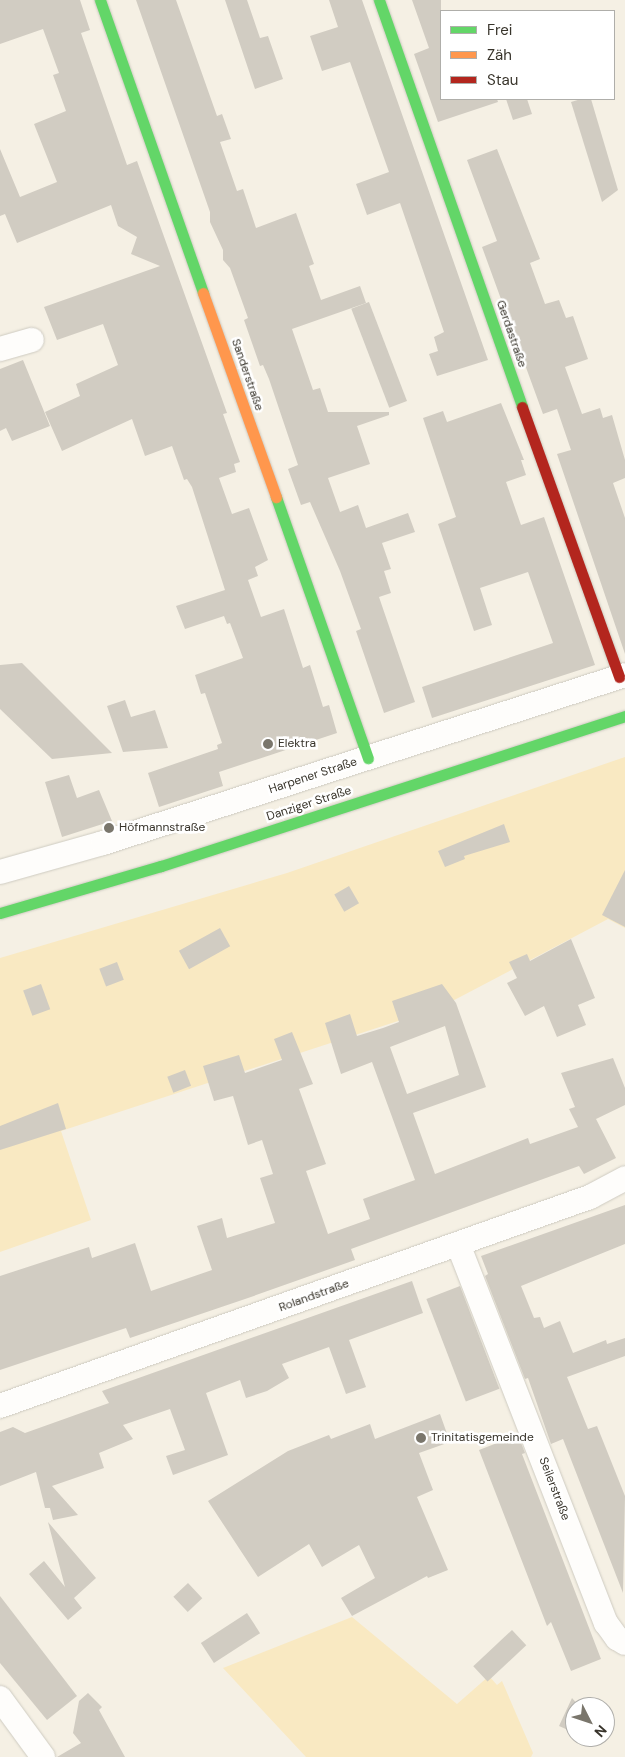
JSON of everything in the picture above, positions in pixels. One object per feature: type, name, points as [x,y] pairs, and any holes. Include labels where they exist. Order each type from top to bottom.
[{"type":"street","name":"Sanderstraße","points":[[100,0],[368,758]]},
{"type":"street","name":"Gerdastraße","points":[[379,0],[605,644],[622,676]]},
{"type":"street","points":[[0,349],[32,340]]},
{"type":"street","name":"Harpener Straße","points":[[2,875],[622,676]]},
{"type":"street","name":"Danziger Straße","points":[[0,914],[170,863],[625,716]]},
{"type":"street","name":"Rolandstraße","points":[[0,1406],[590,1197],[625,1178]]},
{"type":"street","name":"Seilerstraße","points":[[458,1244],[606,1623],[617,1638],[625,1643]]},
{"type":"street","points":[[0,1698],[43,1757]]},
{"type":"shaded area","points":[[625,757],[625,928],[608,919],[441,1007],[61,1131],[91,1220],[0,1252],[0,958],[287,873]]},
{"type":"shaded area","points":[[352,1617],[457,1704],[489,1676],[497,1685],[502,1681],[533,1753],[531,1757],[306,1757],[223,1668]]},
{"type":"building","points":[[0,0],[80,0],[90,30],[81,33],[127,165],[137,161],[227,413],[223,414],[240,462],[234,464],[236,472],[219,478],[232,514],[249,508],[268,560],[255,567],[258,576],[248,580],[261,617],[284,609],[303,668],[310,665],[323,707],[329,705],[337,733],[219,772],[223,786],[159,807],[148,773],[218,749],[217,745],[222,743],[205,693],[201,694],[195,675],[243,658],[230,623],[227,624],[224,616],[185,629],[176,606],[225,590],[192,487],[187,479],[184,480],[172,446],[145,456],[132,419],[62,451],[45,412],[80,396],[76,384],[118,365],[103,324],[57,340],[44,307],[160,266],[131,254],[137,237],[118,226],[111,205],[17,243],[5,214],[0,216],[0,149],[20,197],[57,182],[34,124],[66,111],[53,75],[59,73],[43,29],[0,44]]},
{"type":"building","points":[[136,0],[176,0],[217,116],[222,114],[231,139],[220,142],[237,191],[243,189],[256,228],[296,213],[314,264],[309,266],[321,300],[360,286],[366,303],[292,329],[313,390],[320,388],[328,412],[389,412],[389,415],[357,426],[370,464],[328,478],[340,512],[358,505],[366,528],[408,513],[415,532],[382,543],[391,569],[384,571],[391,593],[379,597],[415,702],[384,713],[356,631],[361,629],[340,571],[310,502],[301,505],[288,469],[298,465],[269,379],[263,365],[260,366],[244,320],[248,318],[230,268],[223,260],[223,250],[210,222],[210,212]]},
{"type":"building","points":[[225,0],[247,0],[260,38],[268,36],[283,79],[255,89]]},
{"type":"building","points":[[329,0],[362,0],[488,360],[437,376],[429,354],[438,351],[434,337],[444,332],[400,203],[367,215],[356,184],[389,172],[350,62],[322,71],[310,36],[338,27]]},
{"type":"building","points":[[412,0],[441,0],[440,100],[497,100],[498,102],[438,122],[414,54],[429,48]]},
{"type":"building","points":[[506,100],[527,100],[532,114],[513,120]]},
{"type":"building","points":[[591,100],[618,190],[602,202],[571,102]]},
{"type":"building","points":[[497,149],[540,259],[530,263],[545,304],[559,300],[566,318],[573,316],[588,359],[565,367],[582,414],[600,408],[603,418],[612,415],[625,460],[625,478],[613,483],[625,518],[625,654],[557,454],[571,450],[557,409],[543,414],[482,247],[497,241],[467,160]]},
{"type":"building","points":[[369,302],[407,401],[389,408],[351,309]]},
{"type":"building","points":[[23,360],[50,426],[12,441],[6,428],[0,431],[0,369]]},
{"type":"building","points":[[501,403],[524,460],[521,460],[526,475],[506,482],[521,525],[544,517],[595,665],[432,718],[422,687],[553,643],[528,572],[480,588],[492,625],[474,631],[438,524],[456,517],[423,418],[443,411],[447,422]]},
{"type":"building","points":[[22,663],[112,753],[52,759],[0,709],[0,665]]},
{"type":"building","points":[[125,700],[131,717],[155,710],[168,748],[123,752],[107,706]]},
{"type":"building","points":[[69,775],[77,798],[99,790],[112,821],[62,837],[45,782]]},
{"type":"building","points":[[504,824],[510,842],[464,856],[465,859],[445,867],[438,851]]},
{"type":"building","points":[[625,870],[625,927],[602,915]]},
{"type":"building","points":[[349,886],[359,903],[344,912],[334,894]]},
{"type":"building","points":[[220,928],[230,946],[189,969],[179,951]]},
{"type":"building","points":[[571,939],[595,998],[578,1005],[586,1025],[557,1037],[544,1006],[525,1016],[507,983],[517,978],[509,962],[527,954],[530,961]]},
{"type":"building","points":[[117,962],[124,980],[106,987],[99,969]]},
{"type":"building","points":[[41,984],[50,1009],[32,1016],[23,990]]},
{"type":"building","points":[[442,984],[456,1003],[486,1087],[413,1113],[435,1174],[528,1138],[530,1144],[578,1127],[569,1109],[575,1107],[561,1073],[613,1058],[625,1088],[625,1105],[596,1119],[616,1158],[584,1174],[579,1166],[351,1249],[355,1260],[248,1298],[130,1338],[126,1328],[0,1370],[0,1276],[89,1247],[92,1258],[135,1243],[151,1291],[212,1270],[197,1226],[222,1218],[227,1238],[275,1223],[260,1178],[273,1174],[262,1140],[248,1145],[233,1096],[214,1101],[203,1066],[239,1055],[245,1073],[282,1060],[274,1039],[292,1032],[313,1084],[299,1089],[326,1164],[306,1171],[328,1234],[370,1219],[363,1199],[415,1180],[372,1062],[341,1074],[325,1023],[350,1014],[357,1036],[383,1028],[399,1022],[392,1001]],"holes":[[[445,1026],[459,1075],[407,1094],[390,1047]]]},
{"type":"building","points":[[185,1070],[191,1086],[173,1093],[167,1077]]},
{"type":"building","points":[[58,1103],[66,1129],[0,1150],[0,1126]]},
{"type":"building","points":[[625,1205],[625,1244],[521,1286],[534,1318],[540,1317],[544,1328],[560,1321],[573,1353],[606,1340],[607,1344],[625,1338],[625,1356],[567,1377],[588,1429],[597,1426],[625,1496],[623,1593],[563,1439],[551,1444],[528,1378],[525,1379],[485,1276],[488,1274],[481,1256]]},
{"type":"building","points":[[412,1281],[423,1313],[349,1340],[366,1387],[346,1394],[329,1347],[282,1364],[289,1378],[267,1391],[246,1398],[240,1380],[206,1393],[228,1455],[173,1475],[166,1456],[185,1450],[170,1409],[123,1425],[133,1439],[99,1453],[104,1468],[52,1486],[78,1515],[53,1520],[50,1508],[45,1508],[36,1472],[0,1486],[0,1432],[13,1427],[25,1433],[109,1403],[102,1391]]},
{"type":"building","points":[[460,1286],[499,1389],[466,1402],[426,1299]]},
{"type":"building","points":[[440,1414],[450,1442],[419,1453],[433,1490],[417,1497],[448,1570],[428,1578],[427,1576],[352,1616],[341,1598],[375,1578],[359,1545],[322,1567],[309,1544],[258,1577],[208,1501],[288,1451],[329,1435],[331,1439],[370,1424],[375,1439]]},
{"type":"building","points":[[518,1435],[525,1453],[522,1454],[601,1659],[571,1671],[551,1622],[547,1626],[479,1450]]},
{"type":"building","points":[[48,1522],[96,1578],[74,1598],[82,1608],[68,1620],[29,1574],[44,1561],[65,1587]]},
{"type":"building","points":[[188,1583],[202,1598],[188,1612],[173,1597]]},
{"type":"building","points":[[0,1596],[77,1696],[47,1720],[0,1663]]},
{"type":"building","points":[[247,1613],[260,1633],[214,1663],[201,1643]]},
{"type":"building","points":[[512,1630],[526,1645],[488,1682],[473,1666]]},
{"type":"building","points":[[88,1693],[102,1707],[99,1710],[125,1757],[57,1757],[81,1743],[73,1733],[79,1701]]},
{"type":"building","points":[[565,1713],[565,1729],[559,1726]]},
{"type":"traffic: fast","points":[[100,0],[203,293]]},
{"type":"traffic: fast","points":[[379,0],[522,407]]},
{"type":"traffic: fast","points":[[276,497],[368,758]]},
{"type":"traffic: fast","points":[[0,913],[161,866],[625,716]]},
{"type":"traffic: slow","points":[[203,293],[276,497]]},
{"type":"traffic: jam","points":[[522,407],[619,677]]},
{"type":"place","name":"Elektra","points":[[268,744]]},
{"type":"place","name":"Höfmannstraße","points":[[109,828]]},
{"type":"place","name":"Trinitatisgemeinde","points":[[421,1438]]}]
